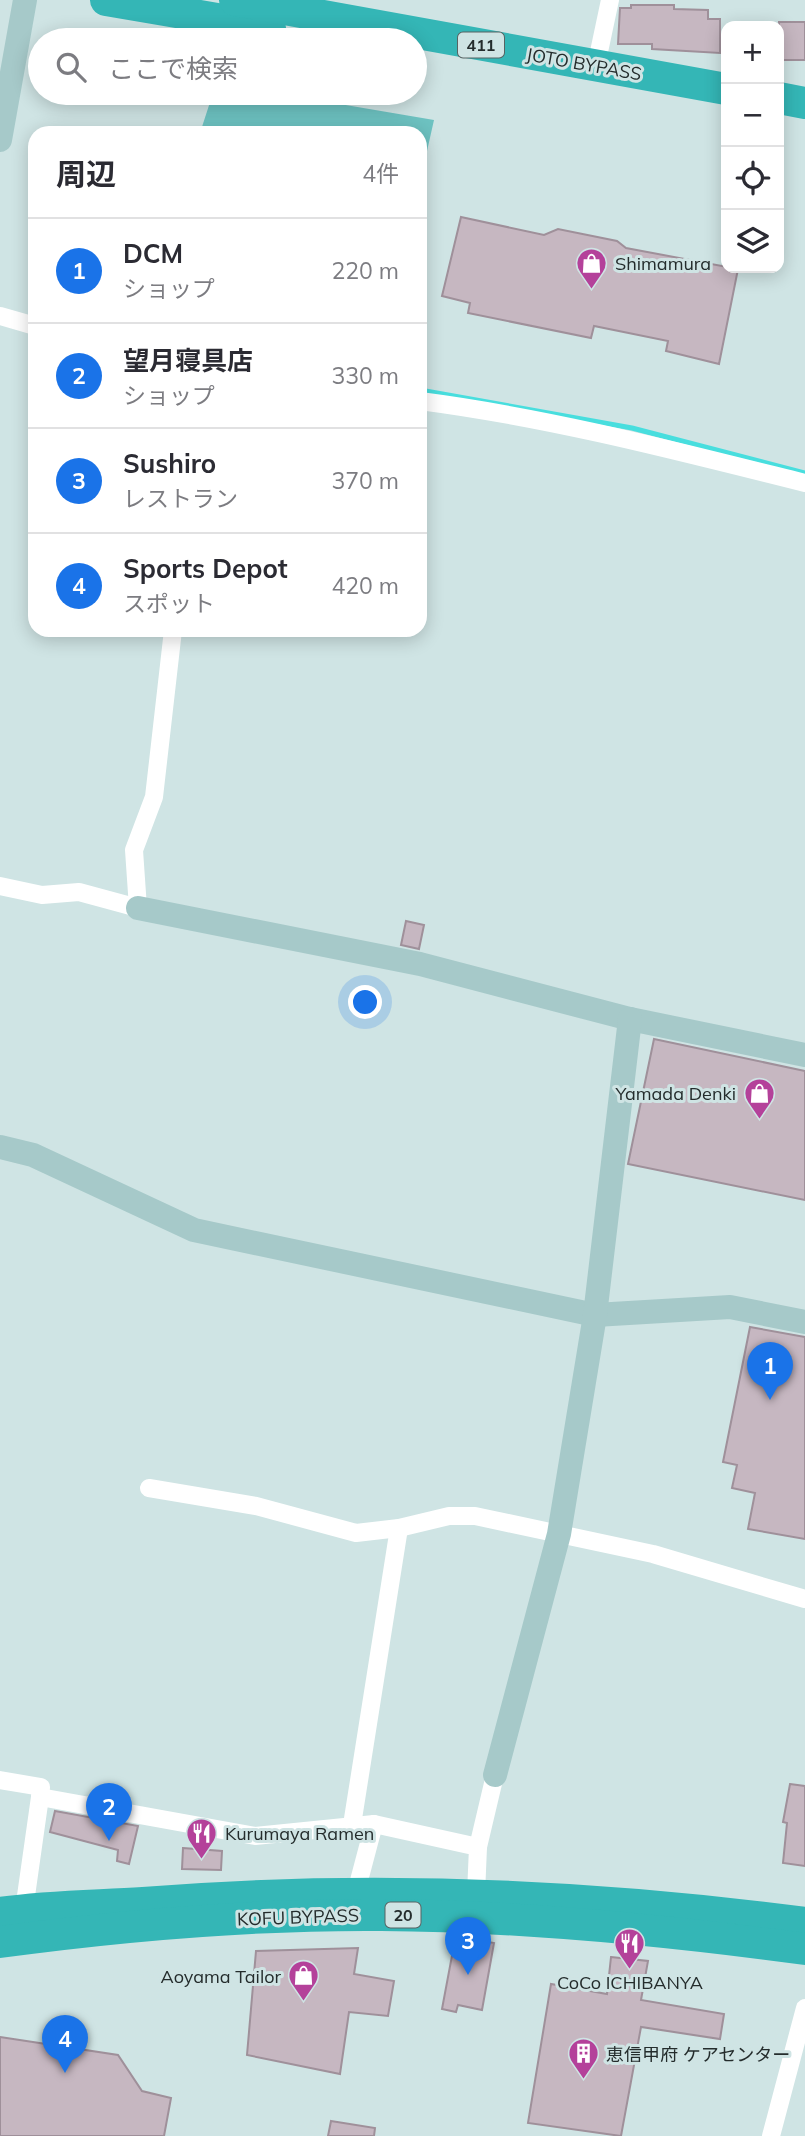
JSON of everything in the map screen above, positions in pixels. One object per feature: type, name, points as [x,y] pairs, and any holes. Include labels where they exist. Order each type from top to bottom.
[{"type":"highway","points":[[106,0],[270,28]]},
{"type":"highway","name":"JOTO BYPASS","points":[[235,0],[388,28]]},
{"type":"highway","name":"JOTO BYPASS","points":[[427,35],[721,88]]},
{"type":"highway","name":"JOTO BYPASS","points":[[427,55],[721,106]]},
{"type":"highway","points":[[784,99],[805,103]]},
{"type":"highway","points":[[784,117],[805,120]]},
{"type":"highway","name":"KOFU BYPASS","points":[[12,1912],[356,1892],[601,1900],[805,1923]]},
{"type":"highway","name":"KOFU BYPASS","points":[[0,1942],[152,1924],[382,1914],[553,1921],[805,1949]]},
{"type":"street","points":[[0,141],[25,0]]},
{"type":"street","points":[[596,66],[610,0]]},
{"type":"street","points":[[0,316],[28,324]]},
{"type":"street","points":[[427,402],[638,440],[805,483]]},
{"type":"street","points":[[138,908],[134,850],[154,797],[172,637]]},
{"type":"street","points":[[0,886],[43,895],[79,892],[138,908],[420,964],[630,1018],[805,1055]]},
{"type":"street","points":[[476,1894],[478,1847],[559,1534],[595,1315],[630,1018]]},
{"type":"street","points":[[0,1147],[33,1155],[194,1230],[595,1315],[730,1307],[805,1322]]},
{"type":"street","points":[[149,1488],[256,1506],[356,1533],[399,1528],[449,1516],[475,1516],[653,1554],[805,1600]]},
{"type":"street","points":[[352,1825],[399,1528]]},
{"type":"street","points":[[0,1780],[41,1787],[12,1912]]},
{"type":"street","points":[[40,1797],[255,1836],[374,1824],[478,1847]]},
{"type":"street","points":[[356,1892],[374,1824]]},
{"type":"street","points":[[771,2136],[805,2008]]},
{"type":"shaded area","points":[[209,105],[346,105],[434,120],[427,151],[427,126],[202,126]]},
{"type":"building","points":[[631,5],[674,5],[674,9],[708,10],[708,19],[720,19],[720,53],[652,49],[652,44],[618,44],[620,8],[631,8]]},
{"type":"building","points":[[784,22],[805,22],[805,60],[784,60]]},
{"type":"building","points":[[461,217],[544,235],[558,229],[617,241],[626,248],[721,266],[721,273],[737,273],[719,364],[666,351],[668,341],[594,326],[591,338],[468,313],[470,303],[442,296]]},
{"type":"building","points":[[406,921],[424,925],[419,949],[401,945]]},
{"type":"building","points":[[654,1039],[805,1071],[805,1200],[628,1164]]},
{"type":"building","points":[[750,1327],[805,1337],[805,1539],[748,1529],[755,1493],[732,1488],[737,1465],[723,1462]]},
{"type":"building","points":[[790,1784],[805,1786],[805,1866],[783,1863],[787,1823],[783,1822]]},
{"type":"building","points":[[55,1811],[138,1826],[129,1864],[117,1861],[118,1850],[50,1832]]},
{"type":"building","name":"Kurumaya Ramen","points":[[183,1848],[222,1851],[221,1870],[182,1869]]},
{"type":"building","points":[[466,1936],[483,1936],[483,1941],[494,1943],[482,2010],[458,2005],[456,2012],[442,2009],[454,1945],[465,1945]]},
{"type":"building","points":[[358,1948],[354,1974],[394,1981],[388,2016],[349,2012],[340,2074],[247,2055],[256,1951]]},
{"type":"building","name":"恵信甲府 ケアセンター","points":[[611,1957],[648,1961],[641,2000],[724,2014],[720,2039],[641,2027],[621,2136],[528,2123],[551,1984],[607,1994]]},
{"type":"building","points":[[0,2037],[118,2055],[142,2091],[171,2098],[164,2136],[0,2136]]},
{"type":"building","points":[[331,2121],[375,2128],[374,2136],[328,2136]]},
{"type":"waterway","points":[[427,391],[632,428],[805,473]]},
{"type":"place","name":"Shimamura","points":[[592,290]]},
{"type":"place","name":"Yamada Denki","points":[[759,1120]]},
{"type":"place","name":"DCM","points":[[770,1400]]},
{"type":"place","name":"望月寝具店","points":[[109,1841]]},
{"type":"place","name":"Kurumaya Ramen","points":[[202,1860]]},
{"type":"place","name":"CoCo ICHIBANYA","points":[[630,1971]]},
{"type":"place","name":"Sushiro","points":[[468,1975]]},
{"type":"place","name":"Aoyama Tailor","points":[[304,2003]]},
{"type":"place","name":"Sports Depot","points":[[65,2073]]},
{"type":"place","name":"恵信甲府 ケアセンター","points":[[583,2081]]}]
